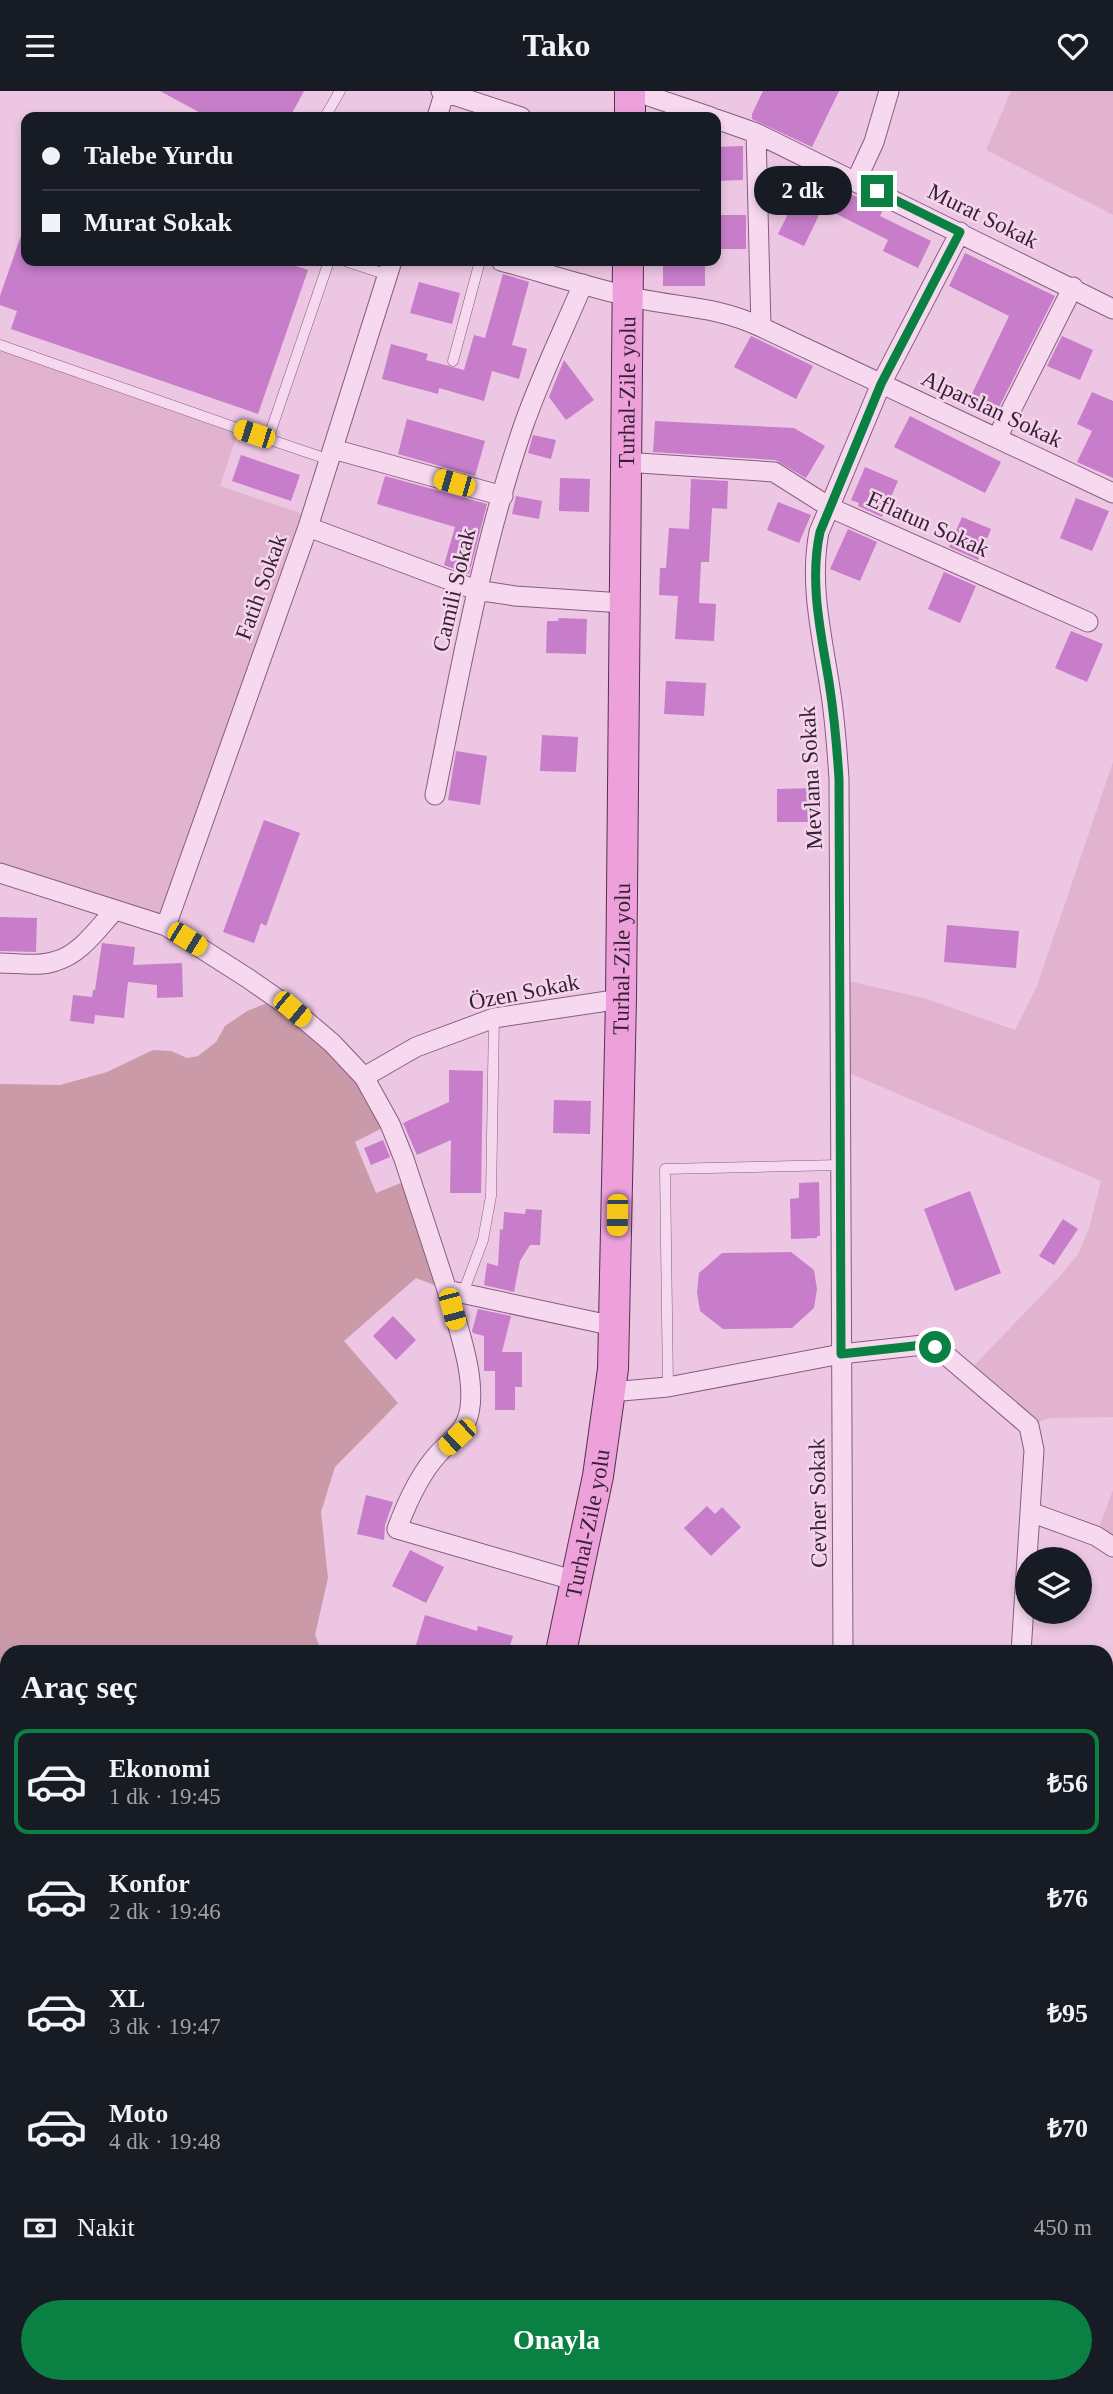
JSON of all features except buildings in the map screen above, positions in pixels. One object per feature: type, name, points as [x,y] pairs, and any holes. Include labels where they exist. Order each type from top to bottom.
[{"type":"main road","points":[[630,112],[632,91]]},
{"type":"main road","name":"Turhal-Zile yolu","points":[[562,1645],[598,1476],[610,1392],[614,1326],[621,999],[628,266]]},
{"type":"street","name":"Murat Sokak","points":[[632,91],[695,112]]},
{"type":"street","points":[[856,181],[879,131],[889,91]]},
{"type":"street","points":[[438,112],[443,92],[506,112]]},
{"type":"street","name":"Murat Sokak","points":[[721,121],[756,133],[856,181],[1113,309]]},
{"type":"street","points":[[756,133],[761,327]]},
{"type":"street","name":"Mevlana Sokak","points":[[841,1354],[839,779],[836,727],[820,625],[815,575],[816,550],[820,532],[881,384],[960,232]]},
{"type":"street","name":"Alparslan Sokak","points":[[519,266],[627,296],[735,315],[1113,493]]},
{"type":"street","name":"Fatih Sokak","points":[[166,926],[309,527],[390,268]]},
{"type":"street","name":"Camili Sokak","points":[[435,795],[476,590],[503,496],[524,426],[583,284]]},
{"type":"street","points":[[997,439],[1073,287]]},
{"type":"street","points":[[332,454],[503,496]]},
{"type":"street","name":"Eflatun Sokak","points":[[624,462],[774,472],[831,508],[1088,622]]},
{"type":"street","points":[[309,527],[476,590],[515,596],[623,603]]},
{"type":"street","points":[[0,873],[166,926],[292,1009],[332,1043],[364,1077],[390,1124],[455,1292],[471,1396],[466,1424],[422,1476],[407,1501],[397,1529],[576,1581]]},
{"type":"street","points":[[0,963],[55,962],[83,945],[115,910]]},
{"type":"street","name":"Özen Sokak","points":[[364,1077],[416,1047],[494,1019],[621,999]]},
{"type":"street","points":[[455,1292],[614,1326]]},
{"type":"street","points":[[610,1392],[668,1387],[841,1354],[923,1345],[935,1347],[1029,1426],[1034,1450],[1021,1645]]},
{"type":"street","name":"Cevher Sokak","points":[[841,1354],[843,1645]]},
{"type":"street","points":[[1030,1512],[1096,1536],[1113,1547]]},
{"type":"lane","points":[[329,112],[340,91]]},
{"type":"lane","points":[[268,439],[327,266]]},
{"type":"lane","points":[[453,361],[479,266]]},
{"type":"lane","points":[[0,345],[268,439],[332,454]]},
{"type":"lane","points":[[455,1292],[484,1240],[491,1196],[494,1019]]},
{"type":"lane","points":[[668,1387],[665,1169],[840,1165]]},
{"type":"shaded area","points":[[1011,91],[1113,91],[1113,215],[986,150]]},
{"type":"shaded area","points":[[0,345],[239,429],[220,486],[312,517],[166,926],[0,873]]},
{"type":"shaded area","points":[[1113,762],[1113,1417],[1048,1418],[1029,1426],[967,1373],[1078,1254],[1089,1229],[1101,1181],[840,1069],[840,979],[927,999],[1015,1030],[1037,986]]},
{"type":"shaded area","points":[[277,999],[332,1043],[390,1124],[355,1142],[376,1193],[411,1179],[447,1290],[416,1278],[344,1341],[398,1403],[335,1467],[321,1512],[328,1578],[315,1635],[319,1645],[0,1645],[0,1084],[60,1085],[107,1072],[153,1050],[171,1051],[187,1058],[198,1056],[216,1042],[225,1026],[247,1011]]},
{"type":"shaded area","points":[[1113,1490],[1113,1547],[1096,1536]]},
{"type":"route","points":[[877,191],[960,232],[881,384],[820,532],[816,550],[816,598],[836,727],[839,779],[841,1354],[923,1345],[935,1347]]}]
